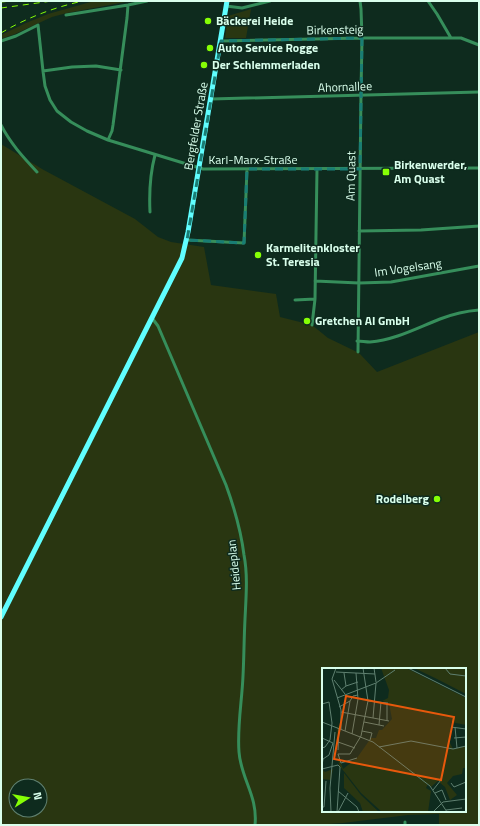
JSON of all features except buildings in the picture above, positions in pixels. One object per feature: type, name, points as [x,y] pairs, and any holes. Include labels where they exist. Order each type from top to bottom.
[{"type":"main road","name":"Bergfelder Straße","points":[[1,617],[183,255],[226,4]]},
{"type":"street","points":[[66,15],[147,1]]},
{"type":"street","points":[[226,4],[242,8],[270,1]]},
{"type":"street","name":"Am Quast","points":[[358,352],[362,38],[360,1]]},
{"type":"street","points":[[428,1],[451,38]]},
{"type":"street","points":[[108,140],[113,125],[128,5]]},
{"type":"street","name":"Karl-Marx-Straße","points":[[2,41],[38,25],[45,86],[50,100],[57,111],[71,122],[108,140],[199,168],[479,168]]},
{"type":"street","name":"Birkensteig","points":[[220,41],[362,38],[461,38],[479,45]]},
{"type":"street","points":[[43,71],[72,67],[96,66],[120,70]]},
{"type":"street","name":"Ahornallee","points":[[210,100],[479,92]]},
{"type":"street","points":[[1,125],[14,147],[36,172]]},
{"type":"street","points":[[150,212],[151,170],[155,155]]},
{"type":"street","points":[[312,324],[315,299],[317,168]]},
{"type":"street","points":[[186,240],[244,243],[247,169]]},
{"type":"street","points":[[359,231],[421,230],[479,226]]},
{"type":"street","name":"Im Vogelsang","points":[[315,281],[359,283],[391,282],[479,266]]},
{"type":"street","points":[[295,300],[315,299]]},
{"type":"street","points":[[357,341],[369,342],[388,339],[408,333],[440,319],[466,311],[479,310]]},
{"type":"street","name":"Heideplan","points":[[152,318],[158,326],[226,485],[242,542],[246,570],[246,588],[243,677],[238,739],[242,770],[255,808],[255,825]]},
{"type":"highlighted area","points":[[362,38],[360,169],[247,169],[244,243],[187,240],[221,41]]},
{"type":"green space","points":[[94,1],[131,1],[52,17],[1,39],[1,35],[48,14]]},
{"type":"green space","points":[[251,9],[246,38],[225,38],[228,16]]},
{"type":"green space","points":[[1,144],[42,169],[135,219],[158,237],[171,242],[204,247],[211,285],[276,294],[280,317],[312,325],[328,338],[360,354],[377,372],[479,332],[479,825],[439,825],[439,814],[408,815],[314,825],[1,825]]},
{"type":"tram line","points":[[1,2],[12,1]]},
{"type":"railway","points":[[1,8],[52,1]]},
{"type":"railway","points":[[1,33],[41,14],[62,6],[83,1]]},
{"type":"place","name":"Bäckerei Heide","points":[[208,21]]},
{"type":"place","name":"Auto Service Rogge","points":[[210,48]]},
{"type":"place","name":"Der Schlemmerladen","points":[[204,65]]},
{"type":"place","name":"Birkenwerder, Am Quast","points":[[386,172]]},
{"type":"place","name":"Karmelitenkloster St. Teresia","points":[[258,255]]},
{"type":"place","name":"Gretchen AI GmbH","points":[[307,321]]},
{"type":"place","name":"Rodelberg","points":[[437,499]]}]
